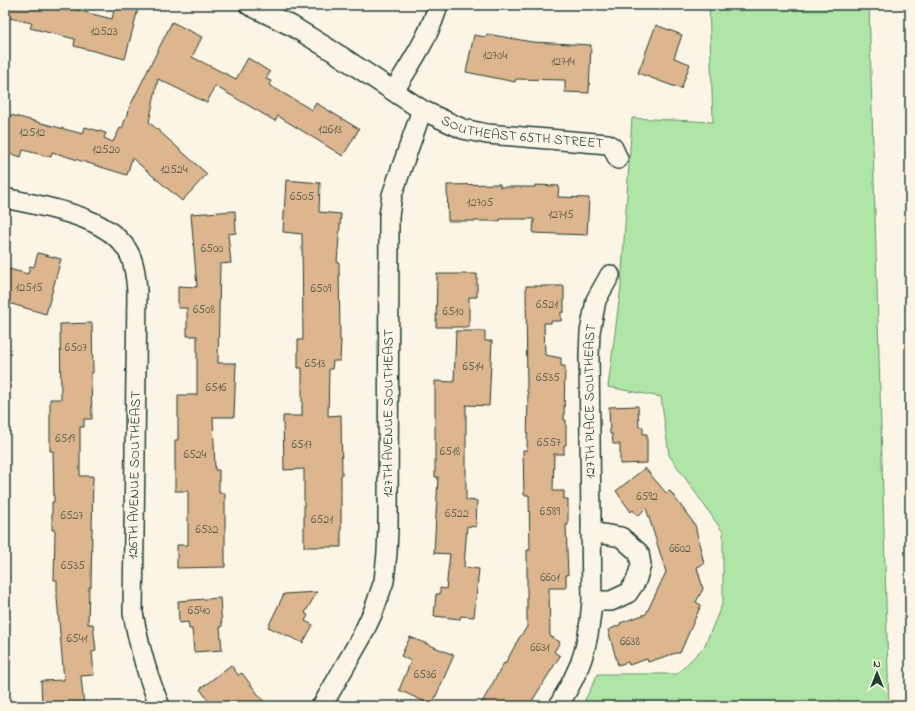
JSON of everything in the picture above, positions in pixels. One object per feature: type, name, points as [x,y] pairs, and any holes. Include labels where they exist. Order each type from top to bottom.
[{"type":"street","points":[[249,5],[292,26],[422,110]]},
{"type":"street","points":[[394,91],[419,50],[431,25],[438,5]]},
{"type":"street","name":"SOUTHEAST 65TH STREET","points":[[422,110],[463,129],[487,134],[608,144],[613,148],[618,159]]},
{"type":"street","name":"127TH AVENUE SOUTHEAST","points":[[322,706],[362,638],[384,581],[388,528],[389,216],[394,189],[422,110]]},
{"type":"street","name":"126TH AVENUE SOUTHEAST","points":[[5,198],[61,211],[90,220],[106,230],[122,243],[129,255],[134,269],[137,291],[133,613],[138,641],[150,681],[160,706]]},
{"type":"street","name":"127TH PLACE SOUTHEAST","points":[[559,706],[577,672],[586,645],[590,625],[592,601],[590,332],[596,300],[610,275]]},
{"type":"street","points":[[591,532],[621,537],[640,553],[641,565],[636,581],[628,593],[611,601],[592,601]]},
{"type":"green space","points":[[709,5],[869,5],[889,706],[582,706],[598,674],[677,674],[704,647],[723,602],[723,532],[669,455],[661,397],[608,387],[621,286],[632,118],[713,122]]},
{"type":"building","points":[[5,5],[57,5],[112,19],[115,5],[124,5],[138,9],[125,59],[74,46],[75,39],[30,28],[32,23],[5,17]]},
{"type":"building","points":[[172,22],[202,37],[192,57],[236,79],[248,58],[270,72],[266,79],[271,81],[269,85],[312,110],[316,103],[359,129],[343,156],[278,116],[275,121],[215,86],[207,103],[158,79],[149,122],[207,174],[182,201],[132,158],[127,175],[52,152],[51,157],[23,150],[21,157],[5,152],[5,138],[11,115],[83,134],[85,127],[106,133],[104,138],[113,142],[120,128],[122,129],[129,108]]},
{"type":"building","points":[[656,25],[682,35],[674,58],[690,64],[681,89],[638,73]]},
{"type":"building","points":[[487,34],[532,42],[591,45],[589,93],[565,92],[565,80],[516,79],[515,82],[466,72],[474,35],[486,37]]},
{"type":"building","points":[[286,180],[320,183],[319,212],[341,214],[337,262],[339,262],[341,340],[340,361],[333,361],[332,369],[329,369],[328,416],[341,415],[341,547],[304,547],[304,469],[284,470],[283,416],[302,416],[302,368],[298,368],[298,340],[303,340],[302,234],[283,232]]},
{"type":"building","points":[[500,184],[500,187],[535,187],[535,185],[559,186],[558,197],[589,198],[587,235],[533,233],[534,219],[500,219],[500,221],[448,221],[447,185]]},
{"type":"building","points":[[235,211],[236,233],[228,234],[231,263],[220,264],[218,363],[236,363],[234,417],[213,417],[215,470],[219,470],[219,493],[225,493],[225,567],[177,568],[177,545],[188,545],[188,491],[175,491],[175,440],[178,440],[178,395],[197,395],[197,336],[187,336],[187,308],[178,308],[178,286],[197,287],[191,214]]},
{"type":"building","points":[[38,253],[61,259],[46,314],[5,302],[5,268],[28,274],[30,266],[34,267]]},
{"type":"building","points":[[437,274],[477,274],[477,297],[469,297],[469,327],[436,327]]},
{"type":"building","points":[[526,286],[564,286],[564,312],[561,312],[561,321],[544,323],[545,355],[561,358],[561,366],[565,366],[564,420],[566,420],[566,445],[564,445],[564,454],[554,454],[553,491],[564,491],[564,499],[568,499],[568,525],[566,525],[568,575],[566,575],[566,588],[549,588],[550,636],[560,642],[554,652],[560,656],[529,706],[480,706],[504,663],[505,664],[519,638],[527,627],[527,550],[530,550],[529,495],[524,495],[523,450],[527,450],[528,392]]},
{"type":"building","points":[[92,323],[92,419],[84,419],[84,427],[80,427],[80,476],[93,476],[91,587],[89,587],[88,624],[93,624],[96,651],[92,652],[94,675],[81,676],[84,706],[42,706],[41,681],[64,680],[57,598],[57,580],[54,580],[55,530],[52,530],[52,502],[54,502],[53,451],[50,451],[50,399],[61,399],[60,324]]},
{"type":"building","points":[[456,331],[485,331],[485,341],[492,341],[489,406],[466,405],[466,500],[477,501],[476,527],[467,526],[464,567],[479,569],[474,617],[461,616],[460,619],[434,616],[436,594],[440,594],[440,588],[446,589],[450,554],[434,553],[438,477],[435,477],[435,381],[454,382]]},
{"type":"building","points":[[638,406],[639,427],[643,427],[643,434],[647,434],[647,463],[620,464],[620,444],[613,444],[612,434],[610,434],[609,407]]},
{"type":"building","points":[[645,468],[666,493],[670,491],[695,525],[704,564],[697,567],[703,589],[696,602],[701,605],[680,653],[648,662],[647,659],[629,665],[628,662],[618,665],[608,630],[620,625],[620,623],[646,614],[666,572],[646,508],[638,516],[633,510],[631,512],[616,491]]},
{"type":"building","points":[[317,592],[305,613],[308,615],[305,621],[313,625],[303,643],[268,627],[284,594]]},
{"type":"building","points":[[220,598],[222,650],[194,652],[192,629],[189,629],[188,622],[179,623],[178,601]]},
{"type":"building","points":[[410,637],[454,655],[432,705],[399,690],[411,661],[401,656]]},
{"type":"building","points":[[231,665],[238,675],[242,673],[267,706],[212,706],[200,689]]}]
